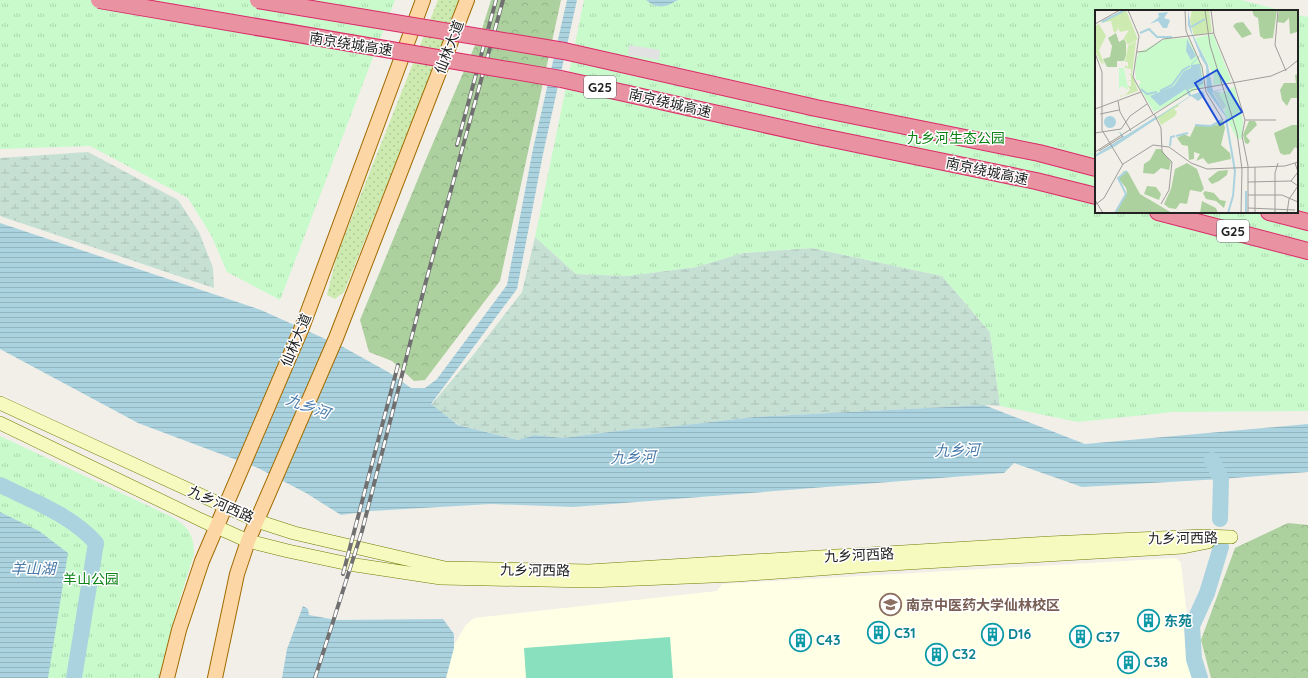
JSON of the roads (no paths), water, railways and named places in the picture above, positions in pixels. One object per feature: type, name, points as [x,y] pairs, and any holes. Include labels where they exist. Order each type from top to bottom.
[{"type":"highway","name":"南京绕城高速","points":[[99,0],[561,79],[813,135],[1036,181],[1095,196]]},
{"type":"highway","name":"南京绕城高速","points":[[258,0],[564,51],[816,108],[1039,153],[1095,168]]},
{"type":"highway","name":"G25","points":[[1162,213],[1308,250]]},
{"type":"highway","points":[[1273,213],[1308,222]]},
{"type":"main road","name":"仙林大道","points":[[166,678],[186,609],[216,526],[303,325],[423,0]]},
{"type":"main road","name":"仙林大道","points":[[215,678],[238,574],[248,541],[276,481],[336,338],[467,0]]},
{"type":"main road","name":"九乡河西路","points":[[0,403],[257,521],[294,533],[445,568],[581,570],[1050,543],[1204,536],[1231,537],[1183,547],[881,564],[737,575],[589,581],[441,578],[349,564],[288,552],[248,541],[0,423]]},
{"type":"water","name":"九乡河","points":[[567,0],[577,0],[543,154],[517,289],[431,404],[458,425],[518,440],[534,435],[563,438],[632,429],[667,427],[754,417],[984,405],[1085,444],[1308,424],[1308,472],[1221,479],[1082,487],[1014,463],[1004,473],[573,507],[491,504],[371,511],[341,515],[306,493],[258,468],[138,423],[0,349],[0,223],[261,310],[343,347],[390,373],[411,388],[425,388],[437,379],[507,285],[533,149]]},
{"type":"water","points":[[646,0],[678,0],[666,6],[658,6]]},
{"type":"water","name":"羊山湖","points":[[0,512],[39,531],[68,553],[48,678],[0,678]]},
{"type":"water","points":[[303,606],[308,609],[309,615],[336,620],[443,619],[454,634],[454,648],[446,678],[282,678],[287,649]]},
{"type":"waterway","points":[[1212,460],[1221,479],[1220,519]]},
{"type":"waterway","points":[[0,485],[38,503],[75,524],[96,543],[74,678]]},
{"type":"waterway","points":[[1200,678],[1194,659],[1192,626],[1207,593],[1221,547]]},
{"type":"railway","points":[[457,145],[496,0]]},
{"type":"railway","points":[[315,678],[362,531],[425,285],[503,0]]},
{"type":"railway","points":[[343,574],[398,365]]},
{"type":"place","name":"南京中医药大学仙林校区","points":[[891,605]]},
{"type":"place","name":"东苑","points":[[1149,621]]},
{"type":"place","name":"C31","points":[[879,633]]},
{"type":"place","name":"D16","points":[[992,634]]},
{"type":"place","name":"C37","points":[[1080,637]]},
{"type":"place","name":"C43","points":[[801,640]]},
{"type":"place","name":"C32","points":[[937,654]]},
{"type":"place","name":"C38","points":[[1129,662]]},
{"type":"park label","name":"九乡河生态公园","points":[[956,138]]},
{"type":"park label","name":"羊山公园","points":[[91,579]]}]
